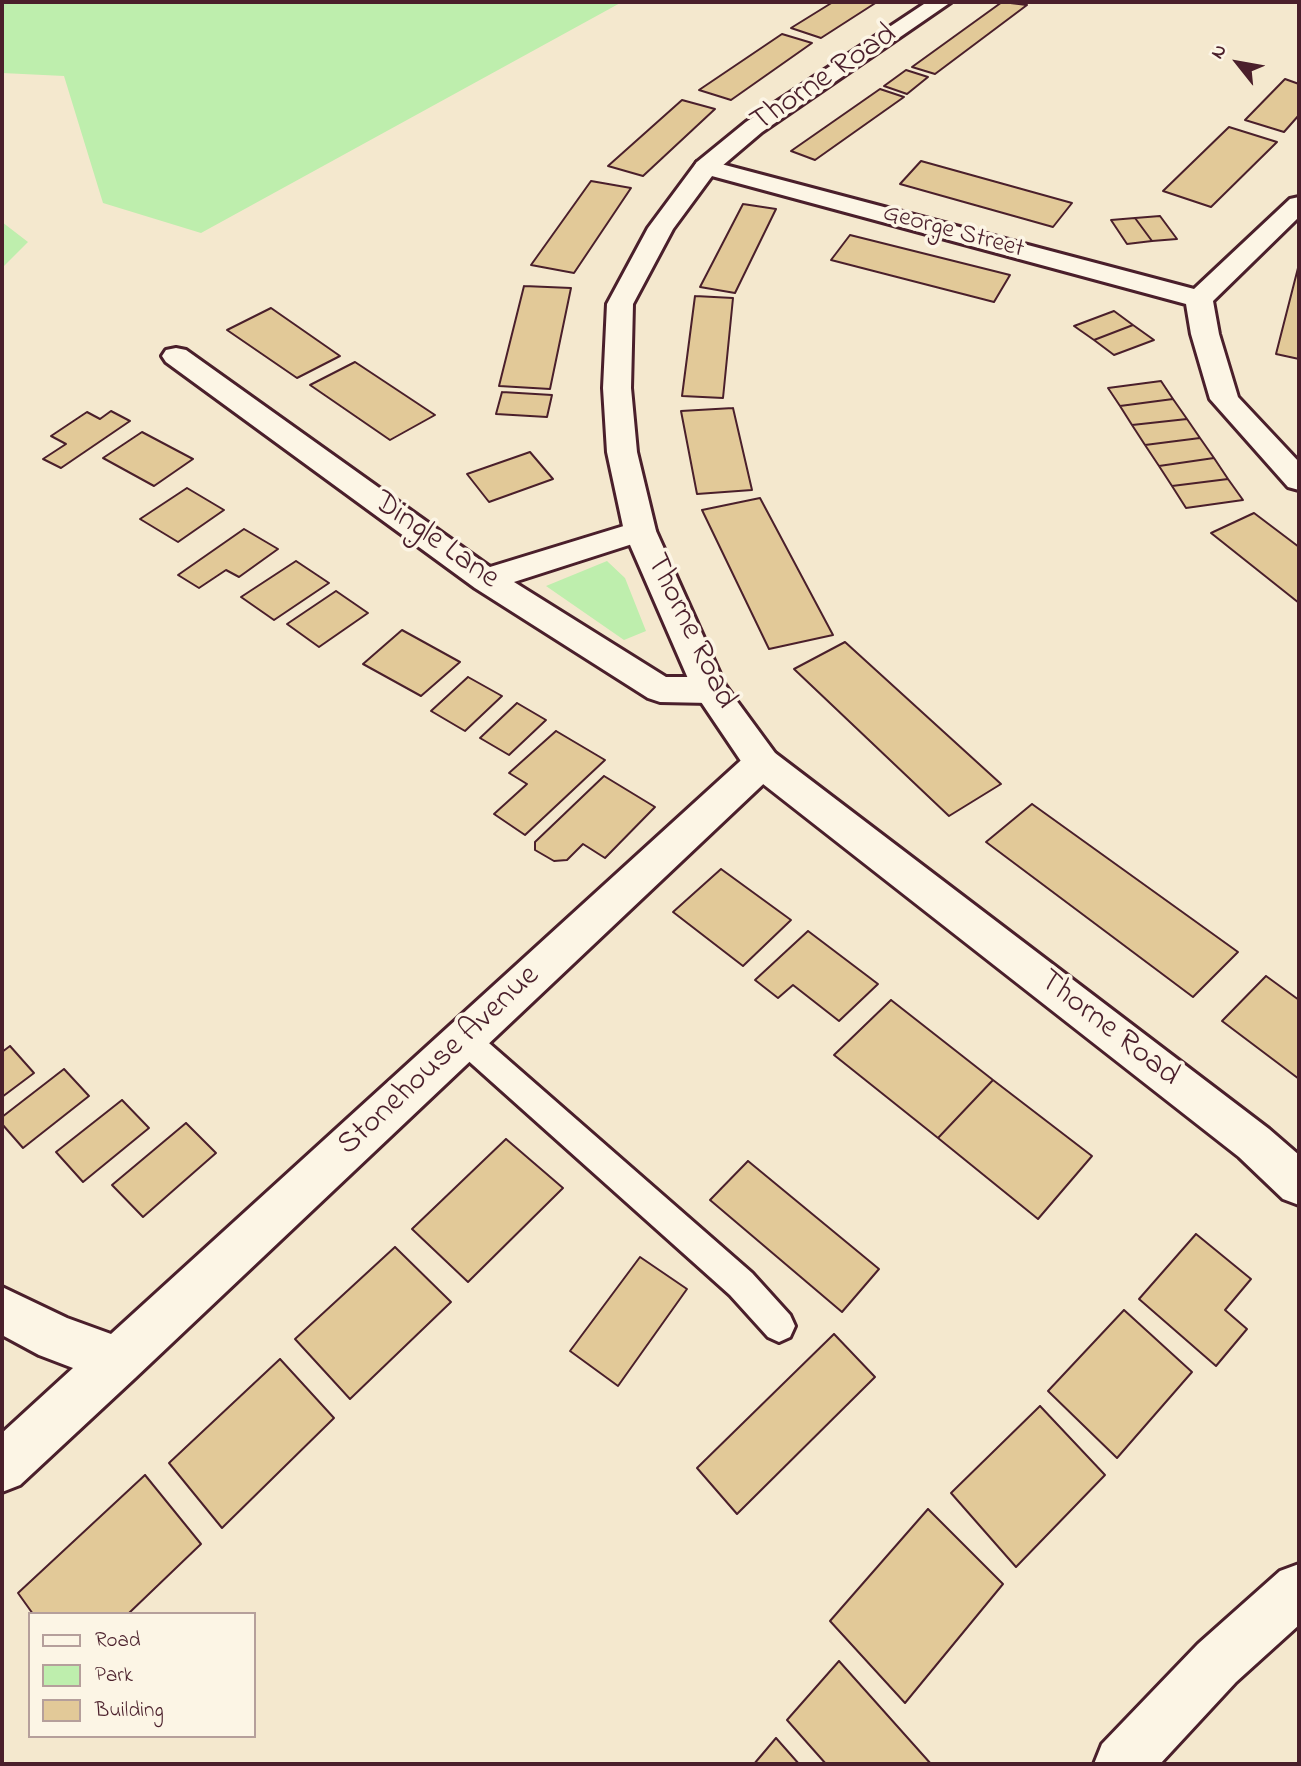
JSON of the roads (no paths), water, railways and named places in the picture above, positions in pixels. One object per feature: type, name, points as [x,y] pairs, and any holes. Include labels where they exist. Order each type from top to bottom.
[{"type":"street","name":"Thorne Road","points":[[941,2],[754,127],[706,167],[662,228],[621,304],[617,388],[622,452],[640,531],[710,690],[762,763],[1254,1143],[1299,1184]]},
{"type":"street","name":"George Street","points":[[706,167],[1199,299]]},
{"type":"street","points":[[1297,476],[1224,399],[1205,334],[1199,299],[1299,204]]},
{"type":"street","name":"Dingle Lane","points":[[176,356],[486,580],[660,689],[710,690]]},
{"type":"street","points":[[486,580],[640,531]]},
{"type":"street","name":"Stonehouse Avenue","points":[[2,1467],[762,763]]},
{"type":"street","points":[[2,1310],[56,1338],[118,1361]]},
{"type":"street","points":[[1122,1764],[1217,1662],[1299,1590]]},
{"type":"lane","points":[[464,1039],[741,1284],[779,1326]]}]
